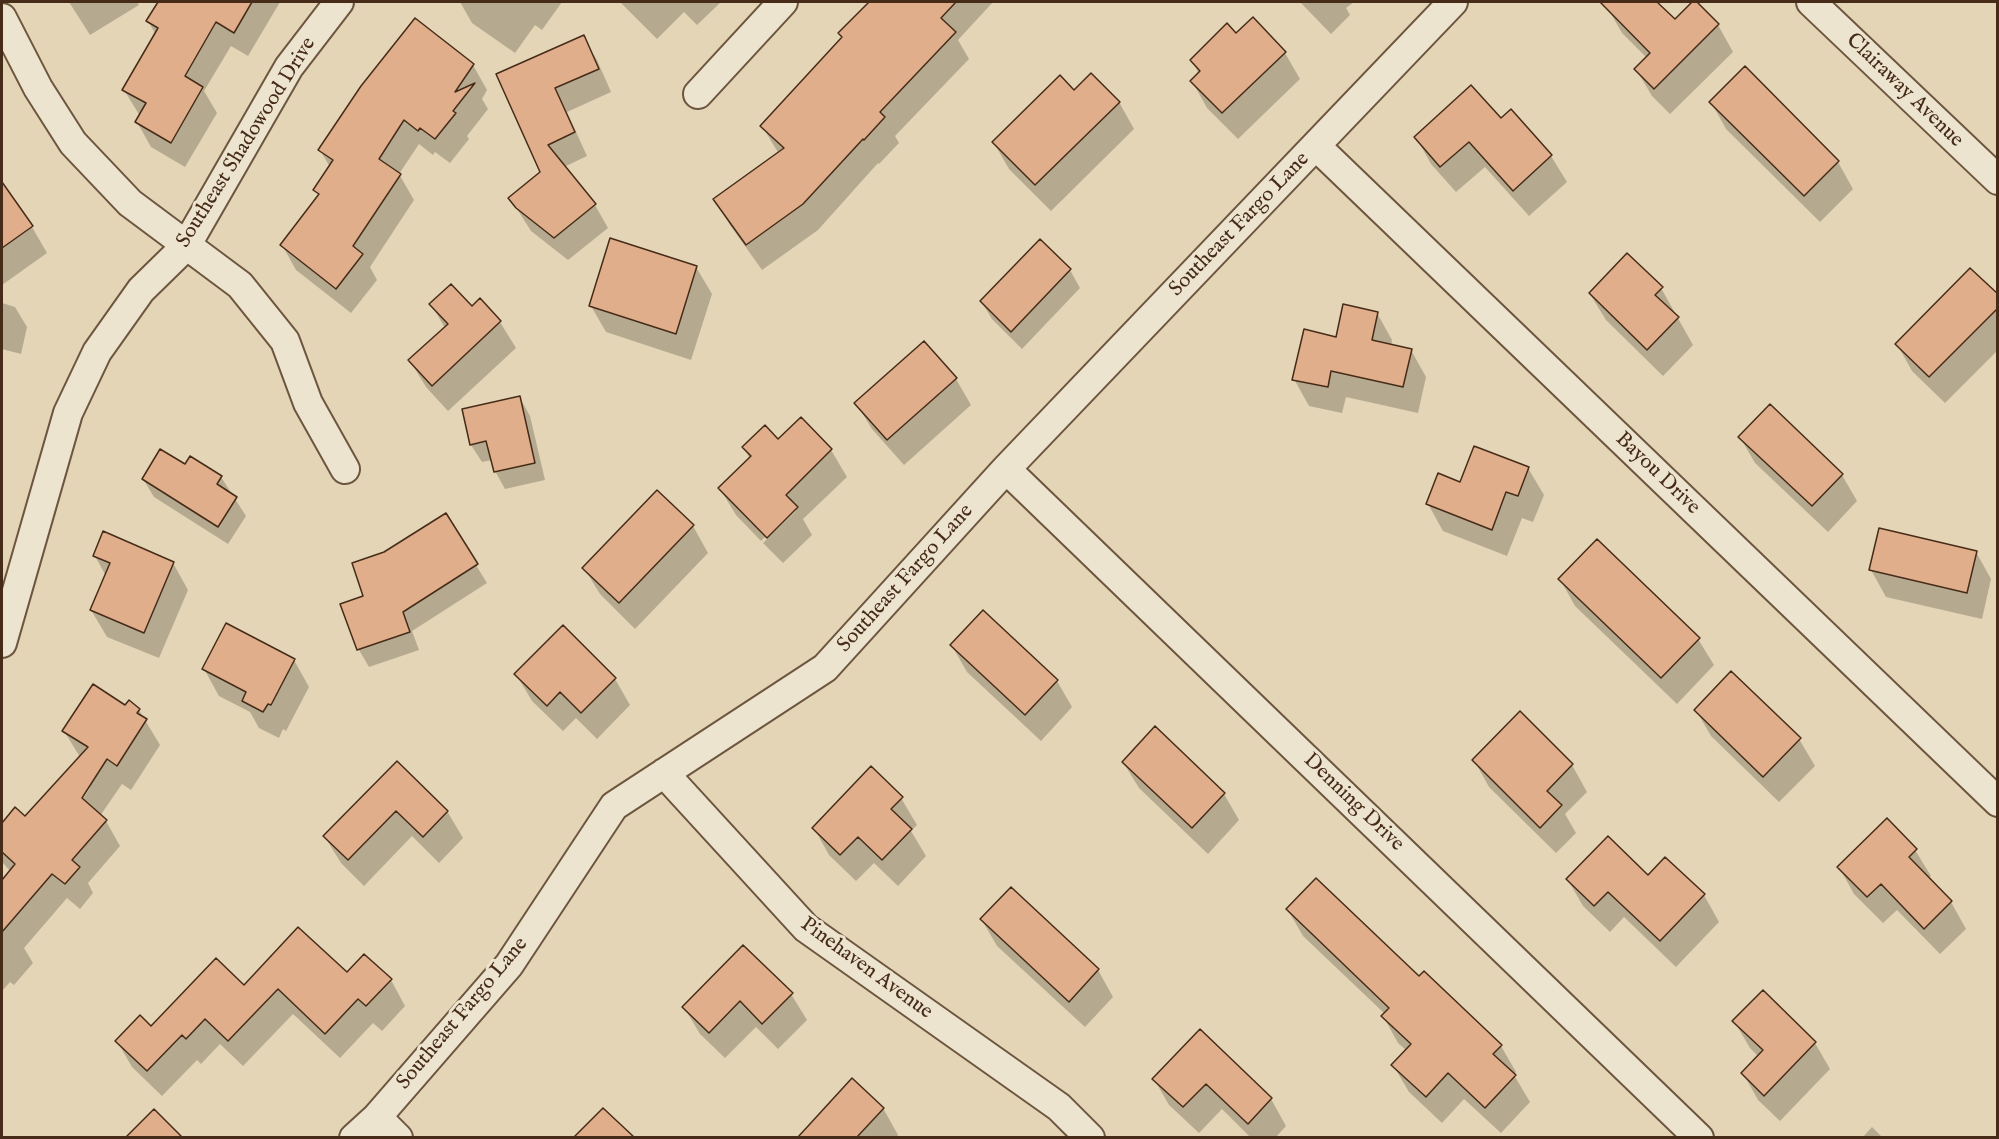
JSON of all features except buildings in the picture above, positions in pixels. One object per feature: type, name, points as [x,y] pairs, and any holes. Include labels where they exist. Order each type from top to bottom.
[{"type":"street","name":"Southeast Shadowood Drive","points":[[2,643],[68,413],[97,352],[141,290],[186,246],[289,67],[339,2]]},
{"type":"street","points":[[698,94],[783,2]]},
{"type":"street","name":"Southeast Fargo Lane","points":[[354,1137],[377,1117],[509,965],[614,806],[825,668],[1006,469],[1453,2]]},
{"type":"street","name":"Clairaway Avenue","points":[[1811,2],[1998,180]]},
{"type":"street","points":[[2,18],[38,88],[73,143],[130,203],[240,285],[285,340],[308,402],[345,469]]},
{"type":"street","name":"Bayou Drive","points":[[1316,146],[1998,802]]},
{"type":"street","name":"Denning Drive","points":[[1006,469],[1699,1137]]},
{"type":"street","name":"Pinehaven Avenue","points":[[664,774],[806,928],[1059,1107],[1090,1137]]},
{"type":"street","points":[[377,1117],[398,1137]]}]
